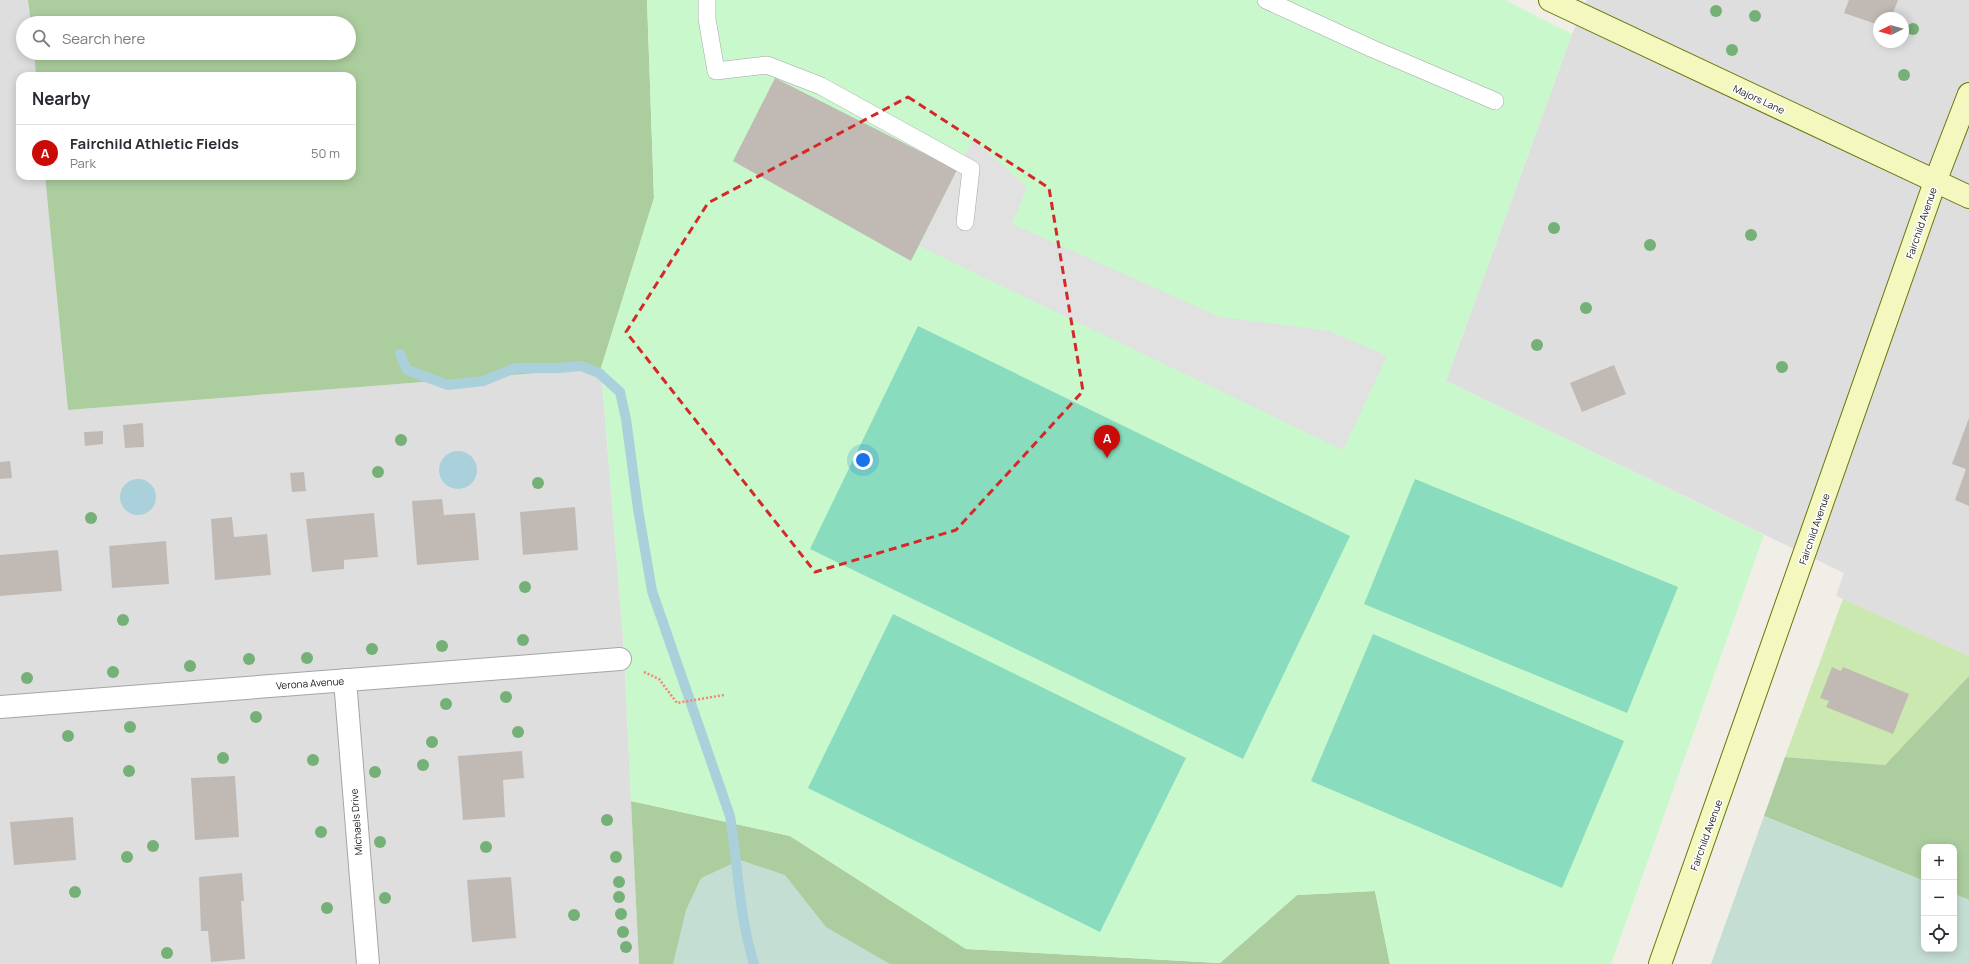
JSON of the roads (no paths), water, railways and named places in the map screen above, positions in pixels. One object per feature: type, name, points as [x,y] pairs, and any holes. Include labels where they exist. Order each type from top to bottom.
[{"type":"main road","name":"Majors Lane","points":[[1550,0],[1969,197]]},
{"type":"main road","name":"Fairchild Avenue","points":[[1660,964],[1935,182],[1969,94]]},
{"type":"street","name":"Verona Avenue","points":[[0,707],[620,659]]},
{"type":"street","name":"Michaels Drive","points":[[345,680],[368,964]]},
{"type":"lane","points":[[707,0],[707,19],[716,71],[767,65],[821,86],[971,169],[965,222]]},
{"type":"lane","points":[[1266,0],[1373,49],[1496,101]]},
{"type":"water","points":[[454,451],[462,451],[472,456],[476,463],[476,477],[472,484],[462,489],[454,489],[444,484],[442,481],[439,474],[439,466],[444,456],[447,454]]},
{"type":"water","points":[[142,479],[151,484],[155,490],[155,504],[151,510],[142,515],[134,515],[125,510],[121,504],[120,493],[125,484],[131,480]]},
{"type":"waterway","points":[[400,354],[407,370],[448,385],[483,381],[515,368],[559,368],[581,366],[599,373],[620,392],[626,419],[638,509],[652,591],[730,816],[745,928],[754,964]]},
{"type":"place","name":"Fairchild Athletic Fields","points":[[1107,458]]}]
